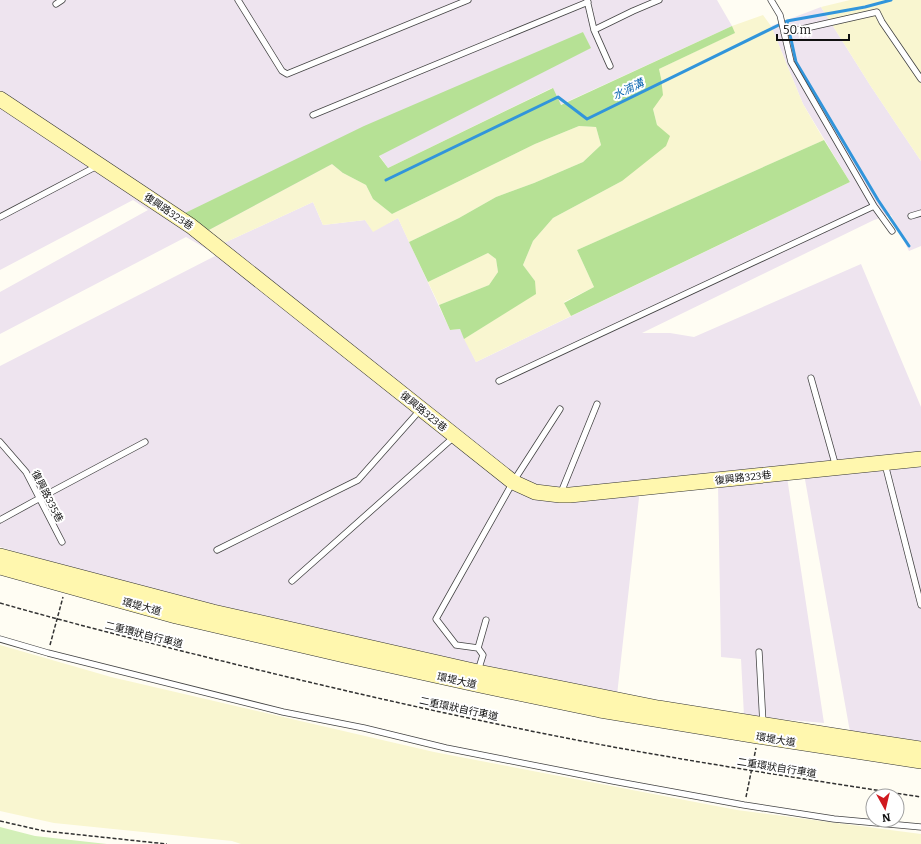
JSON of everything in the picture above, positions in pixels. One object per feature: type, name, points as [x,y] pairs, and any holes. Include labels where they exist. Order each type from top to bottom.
[{"type":"street","name":"復興路323巷","points":[[0,99],[191,226],[513,482],[535,492],[570,495],[921,458]]},
{"type":"street","name":"環堤大道","points":[[0,556],[213,612],[478,672],[658,708],[921,749]]},
{"type":"street","name":"環堤大道","points":[[0,567],[176,616],[475,684],[615,712],[921,761]]},
{"type":"lane","points":[[56,4],[62,0]]},
{"type":"lane","points":[[238,0],[282,71],[287,74],[468,0]]},
{"type":"lane","points":[[594,30],[632,11],[659,0]]},
{"type":"lane","points":[[771,0],[780,15],[791,62],[874,206],[892,231]]},
{"type":"lane","points":[[313,115],[588,1],[594,30],[610,66]]},
{"type":"lane","points":[[784,33],[877,12],[882,22],[921,79]]},
{"type":"lane","points":[[0,217],[99,165]]},
{"type":"lane","points":[[499,381],[874,206]]},
{"type":"lane","points":[[911,216],[921,213]]},
{"type":"lane","points":[[811,378],[836,467]]},
{"type":"lane","points":[[560,495],[597,404]]},
{"type":"lane","points":[[217,550],[358,480],[422,409]]},
{"type":"lane","points":[[478,672],[483,655],[478,648],[456,645],[436,619],[513,482],[560,409]]},
{"type":"lane","points":[[292,580],[455,436]]},
{"type":"lane","name":"復興路335巷","points":[[0,442],[26,472],[62,542]]},
{"type":"lane","points":[[0,520],[146,442]]},
{"type":"lane","points":[[884,462],[921,605]]},
{"type":"lane","points":[[478,648],[486,620]]},
{"type":"lane","points":[[0,639],[48,653],[283,712],[364,728],[446,748],[744,805],[834,819],[921,827]]},
{"type":"lane","points":[[759,652],[763,724]]},
{"type":"path","points":[[48,653],[65,591]]},
{"type":"path","name":"二重環狀自行車道","points":[[0,603],[58,620],[260,671],[428,709],[608,745],[752,771],[921,796]]},
{"type":"path","points":[[744,805],[757,742]]},
{"type":"path","points":[[0,820],[44,831],[167,844]]},
{"type":"shaded area","points":[[0,0],[717,0],[732,26],[560,105],[552,88],[388,168],[379,155],[590,48],[583,32],[224,243],[313,202],[323,225],[365,220],[373,231],[398,218],[450,330],[460,329],[476,362],[850,182],[803,104],[771,26],[821,7],[870,85],[921,161],[921,246],[909,251],[891,215],[874,220],[642,333],[670,333],[694,337],[861,264],[921,407],[921,741],[850,732],[804,474],[787,477],[824,723],[744,716],[741,659],[721,657],[718,484],[640,489],[617,695],[251,615],[149,589],[0,547],[0,366],[217,255],[186,237],[0,334],[0,292],[148,210],[133,200],[0,270]]},
{"type":"shaded area","points":[[850,0],[921,0],[921,161],[870,85],[821,7]]},
{"type":"shaded area","points":[[763,15],[771,26],[803,104],[824,140],[577,250],[594,287],[564,302],[571,316],[476,362],[464,339],[535,294],[535,281],[523,265],[533,241],[553,218],[622,181],[657,125],[653,109],[661,78],[659,69],[734,33],[732,26]]},
{"type":"shaded area","points":[[579,126],[596,127],[601,145],[583,162],[496,197],[459,218],[409,242],[398,218],[373,232],[365,220],[323,225],[313,202],[224,243],[207,231],[332,164],[343,173],[366,185],[373,199],[392,214],[535,144]]},
{"type":"shaded area","points":[[488,253],[496,259],[498,272],[489,285],[439,305],[428,282]]},
{"type":"shaded area","points":[[0,645],[111,677],[434,752],[737,810],[865,827],[865,828],[921,834],[921,844],[241,844],[232,841],[54,823],[0,811]]},
{"type":"green space","points":[[732,26],[735,33],[659,69],[663,95],[653,109],[657,125],[670,136],[666,146],[622,181],[553,218],[533,241],[523,265],[535,281],[536,294],[464,339],[460,329],[450,330],[439,305],[489,285],[498,272],[496,259],[488,253],[428,282],[409,242],[459,218],[496,197],[583,162],[601,145],[596,127],[579,126],[535,144],[392,214],[373,199],[366,185],[343,173],[332,164],[207,231],[183,214],[364,126],[583,32],[591,48],[379,156],[388,168],[553,88],[561,105]]},
{"type":"green space","points":[[824,140],[850,182],[571,316],[564,303],[594,287],[577,250]]},
{"type":"green space","points":[[0,827],[35,836],[107,844],[0,844]]},
{"type":"waterway","name":"水湳溝","points":[[386,180],[558,97],[587,119],[787,21],[865,7],[891,0]]},
{"type":"waterway","points":[[787,21],[796,62],[878,200],[909,246]]}]
